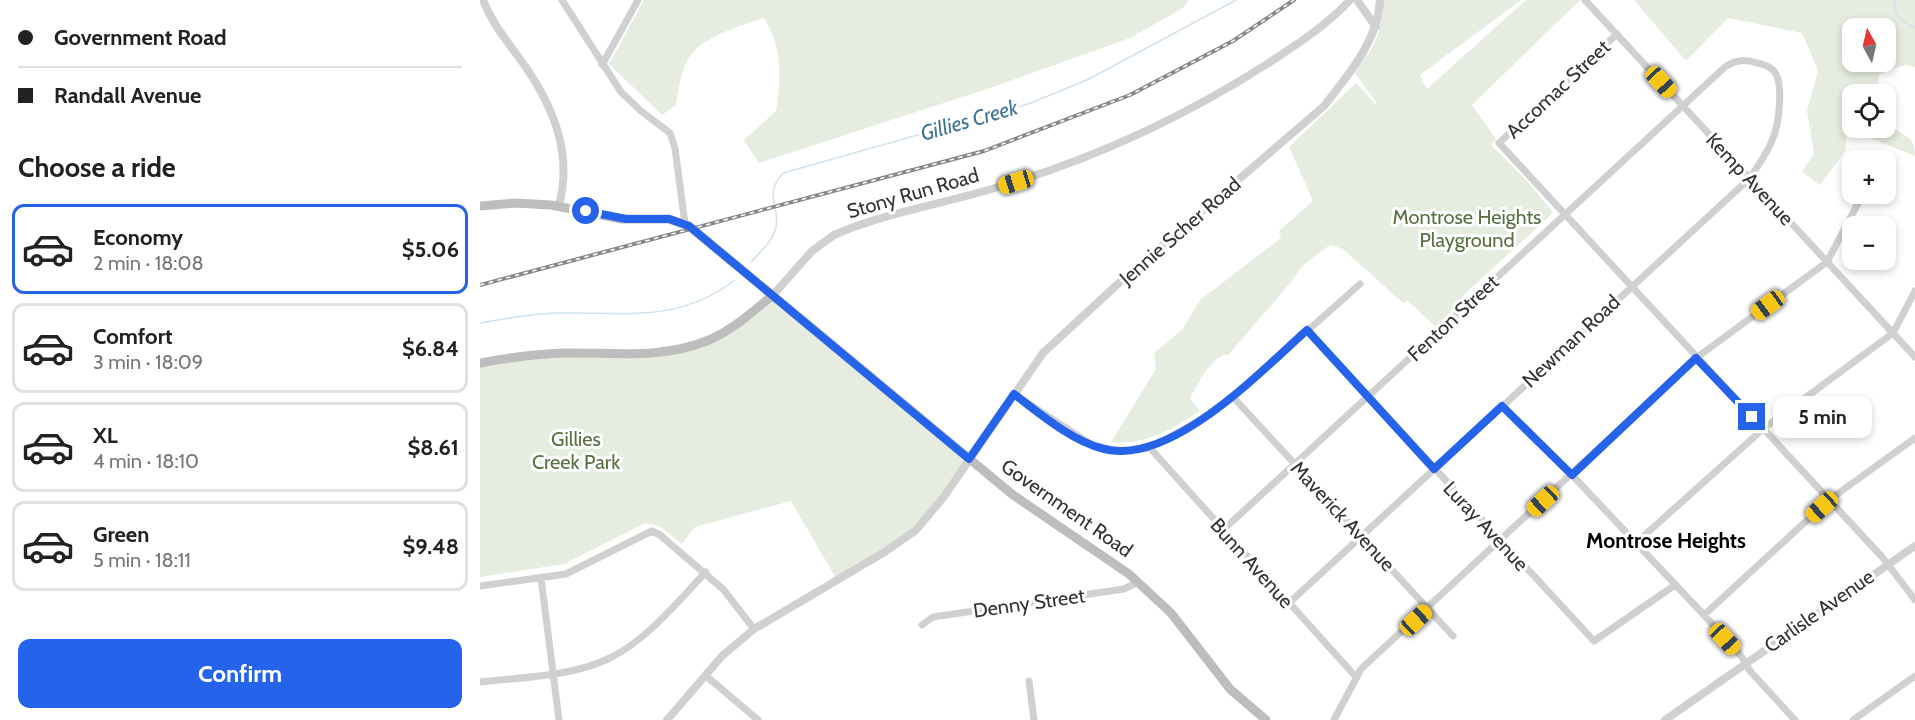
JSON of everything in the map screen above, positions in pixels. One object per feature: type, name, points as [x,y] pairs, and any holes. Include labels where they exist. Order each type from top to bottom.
[{"type":"main road","name":"Government Road","points":[[480,206],[515,203],[559,206],[616,218],[669,219],[685,224],[1018,499],[1138,582],[1171,614],[1230,689],[1266,720]]},
{"type":"main road","name":"Stony Run Road","points":[[480,363],[541,354],[640,354],[676,351],[710,340],[730,329],[773,295]]},
{"type":"street","points":[[483,0],[496,27],[533,78],[553,118],[564,152],[566,172],[559,206]]},
{"type":"street","points":[[562,0],[602,64],[628,99],[666,129],[673,138],[685,224]]},
{"type":"street","points":[[602,64],[638,0]]},
{"type":"street","name":"Stony Run Road","points":[[773,295],[812,251],[834,235],[1036,175],[1119,143],[1174,117],[1258,70],[1308,37],[1350,0]]},
{"type":"street","points":[[1357,0],[1377,27]]},
{"type":"street","name":"Jennie Scher Road","points":[[667,720],[729,649],[754,628],[906,538],[936,508],[1043,353],[1100,300],[1324,106],[1349,73],[1377,27],[1380,0]]},
{"type":"street","name":"Kemp Avenue","points":[[1585,0],[1915,357]]},
{"type":"street","name":"Accomac Street","points":[[1564,215],[1499,143],[1617,34]]},
{"type":"street","name":"Fenton Street","points":[[1222,531],[1733,62],[1743,60],[1763,64],[1773,70],[1777,77]]},
{"type":"street","name":"Newman Road","points":[[1289,603],[1630,286],[1750,178],[1770,147],[1775,131],[1779,105],[1777,77]]},
{"type":"street","points":[[1334,720],[1356,677],[1696,358],[1827,262],[1858,204]]},
{"type":"street","points":[[1564,215],[1888,563],[1915,600]]},
{"type":"street","points":[[1014,394],[1092,445],[1118,451],[1150,448],[1204,418],[1233,397],[1360,284]]},
{"type":"street","points":[[1636,543],[1763,429],[1893,333],[1915,291]]},
{"type":"street","name":"Luray Avenue","points":[[1307,330],[1594,641],[1675,585]]},
{"type":"street","name":"Maverick Avenue","points":[[1233,397],[1453,636]]},
{"type":"street","points":[[1502,406],[1572,475],[1704,615],[1795,720]]},
{"type":"street","points":[[1704,615],[1828,500],[1915,438]]},
{"type":"street","name":"Bunn Avenue","points":[[1150,448],[1222,531],[1356,677]]},
{"type":"street","points":[[480,586],[541,579],[576,570],[652,531],[706,572],[723,589],[754,628]]},
{"type":"street","name":"Carlisle Avenue","points":[[1665,720],[1915,546]]},
{"type":"street","points":[[480,682],[585,667],[623,650],[646,633],[706,572]]},
{"type":"street","points":[[541,579],[559,720]]},
{"type":"street","name":"Denny Street","points":[[922,625],[933,617],[1124,589],[1138,582]]},
{"type":"street","points":[[705,675],[758,720]]},
{"type":"street","points":[[1853,720],[1915,676]]},
{"type":"street","points":[[1029,681],[1034,720]]},
{"type":"green space","points":[[644,0],[1189,0],[1183,8],[1130,38],[990,88],[759,163],[744,140],[776,111],[779,86],[779,63],[775,40],[764,18],[719,35],[696,49],[684,68],[676,105],[662,115],[609,64]]},
{"type":"green space","name":"Montrose Heights Playground","points":[[1382,0],[1521,0],[1420,75],[1427,89],[1526,0],[1580,0],[1472,105],[1496,139],[1491,145],[1528,182],[1552,211],[1551,215],[1469,290],[1437,328],[1407,300],[1403,303],[1343,249],[1330,245],[1302,266],[1229,354],[1216,360],[1206,371],[1190,398],[1200,411],[1147,439],[1111,442],[1156,369],[1154,353],[1182,330],[1200,300],[1281,238],[1279,231],[1313,201],[1289,147],[1356,83],[1376,105],[1377,103],[1354,72],[1368,53],[1379,32]]},
{"type":"green space","points":[[1634,0],[1915,0],[1915,67],[1904,65],[1896,68],[1896,18],[1842,18],[1842,72],[1885,72],[1879,74],[1878,84],[1842,84],[1842,138],[1847,138],[1845,150],[1842,150],[1842,155],[1820,185],[1802,172],[1814,154],[1807,111],[1818,71],[1802,33],[1728,18],[1686,61]]},
{"type":"green space","points":[[1896,129],[1911,140],[1915,156],[1870,138],[1896,138]]},
{"type":"green space","name":"Gillies Creek Park","points":[[773,295],[968,459],[925,520],[837,580],[791,501],[695,527],[682,544],[659,526],[645,523],[564,564],[480,577],[480,363],[501,359],[641,354],[710,340]]},
{"type":"waterway","name":"Gillies Creek","points":[[751,262],[766,246],[776,227],[773,194],[777,181],[783,173],[1031,103],[1089,79],[1236,0]]},
{"type":"waterway","points":[[1894,0],[1899,18],[1915,27]]},
{"type":"waterway","name":"Gillies Creek","points":[[480,323],[542,314],[631,313],[673,309],[714,294],[735,280]]},
{"type":"railway","points":[[480,285],[984,151],[1130,95],[1233,41],[1294,0]]},
{"type":"district","name":"Montrose Heights","points":[[1666,540]]},
{"type":"route","points":[[586,211],[626,219],[669,219],[689,226],[969,459],[1014,394],[1042,415],[1092,445],[1105,450],[1118,451],[1150,448],[1204,418],[1233,397],[1307,330],[1434,469],[1502,406],[1572,475],[1696,358],[1752,417]]}]
